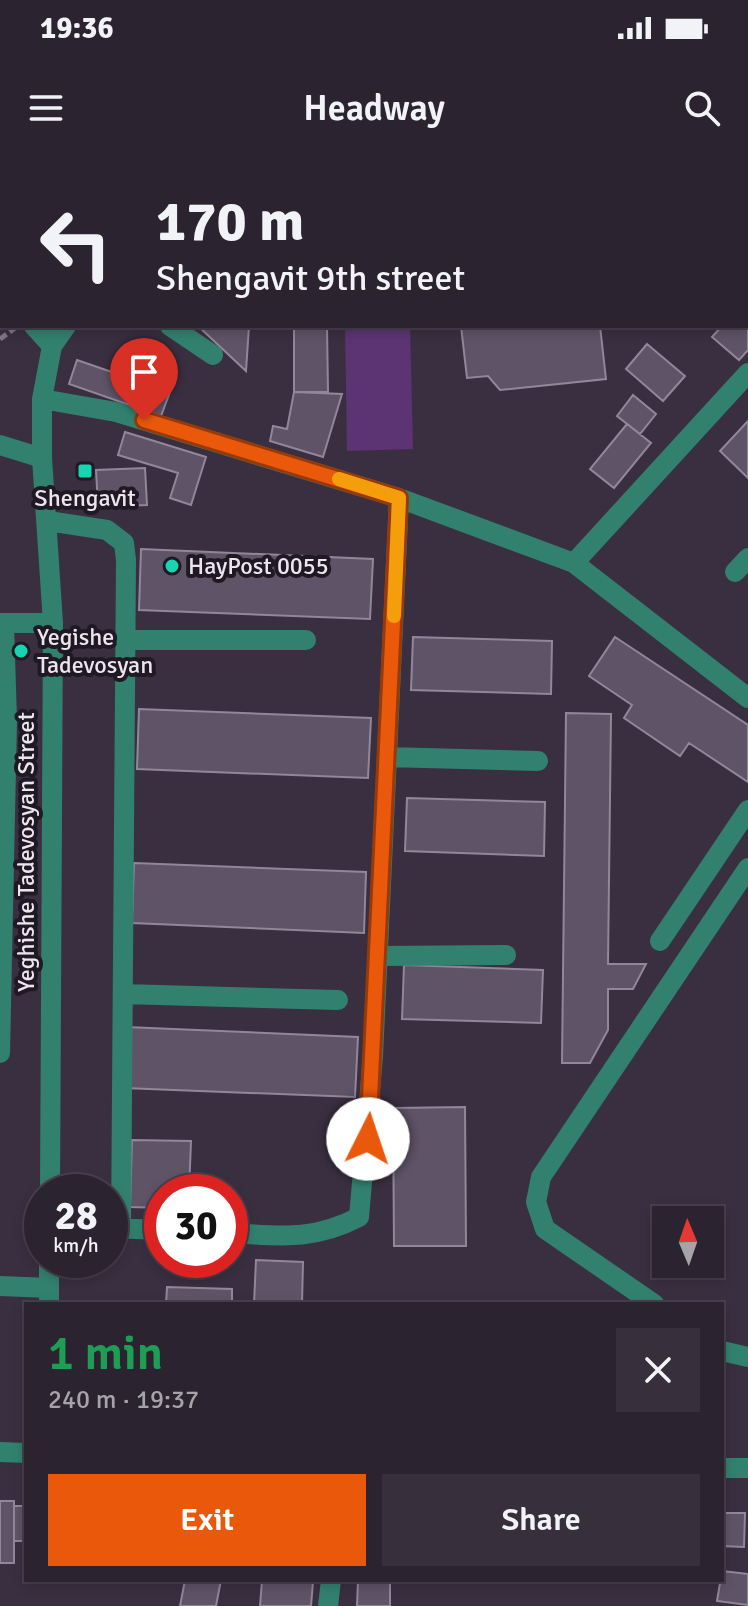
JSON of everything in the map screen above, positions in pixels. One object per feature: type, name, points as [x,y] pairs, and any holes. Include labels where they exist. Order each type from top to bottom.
[{"type":"street","points":[[36,328],[52,346]]},
{"type":"street","name":"Yeghishe Tadevosyan Street","points":[[50,1174],[53,623],[42,458],[42,399],[52,346],[65,328]]},
{"type":"street","points":[[173,328],[213,355]]},
{"type":"street","points":[[574,563],[748,373]]},
{"type":"street","points":[[42,399],[116,412],[399,498],[574,563],[748,698]]},
{"type":"street","points":[[0,445],[42,458]]},
{"type":"street","points":[[248,1234],[305,1237],[334,1230],[359,1217],[364,1195],[399,498]]},
{"type":"street","points":[[48,521],[107,530],[124,543],[123,994],[118,1174]]},
{"type":"street","points":[[0,1053],[7,720],[2,623],[53,623]]},
{"type":"street","points":[[125,640],[306,640]]},
{"type":"street","points":[[387,757],[538,761]]},
{"type":"street","points":[[660,941],[748,810]]},
{"type":"street","points":[[651,1302],[545,1229],[536,1202],[541,1177],[748,868]]},
{"type":"street","points":[[378,956],[506,955]]},
{"type":"street","points":[[123,994],[338,1000]]},
{"type":"street","points":[[0,1286],[49,1296]]},
{"type":"street","points":[[724,1351],[748,1357]]},
{"type":"street","points":[[0,1452],[24,1453]]},
{"type":"street","points":[[724,1468],[748,1468]]},
{"type":"street","points":[[328,1606],[331,1582]]},
{"type":"shaded area","points":[[345,328],[410,328],[413,449],[347,451]]},
{"type":"building","points":[[200,328],[249,328],[246,371]]},
{"type":"building","points":[[294,328],[327,328],[328,392],[294,392]]},
{"type":"building","points":[[461,328],[600,328],[606,379],[500,390],[488,376],[467,378]]},
{"type":"building","points":[[720,328],[748,328],[748,350],[739,360],[712,337]]},
{"type":"building","points":[[647,344],[685,376],[663,401],[626,369]]},
{"type":"building","points":[[77,360],[170,392],[161,416],[69,384]]},
{"type":"building","points":[[294,392],[342,394],[323,457],[270,441],[273,426],[287,429]]},
{"type":"building","points":[[633,395],[656,414],[640,434],[617,416]]},
{"type":"building","points":[[748,421],[748,478],[720,451]]},
{"type":"building","points":[[627,424],[651,443],[614,488],[590,469]]},
{"type":"building","points":[[125,432],[206,457],[191,505],[170,498],[178,473],[118,455]]},
{"type":"building","points":[[145,468],[147,505],[98,507],[96,470]]},
{"type":"building","points":[[141,549],[373,559],[370,619],[139,610]]},
{"type":"building","points":[[413,637],[552,641],[551,694],[411,690]]},
{"type":"building","points":[[615,637],[748,725],[748,782],[689,743],[680,756],[624,718],[632,705],[589,676]]},
{"type":"building","points":[[139,709],[371,718],[368,778],[137,769]]},
{"type":"building","points":[[566,713],[611,714],[608,964],[646,964],[633,989],[608,989],[608,1030],[590,1063],[562,1063]]},
{"type":"building","points":[[407,798],[545,802],[544,856],[405,851]]},
{"type":"building","points":[[134,863],[366,872],[364,933],[132,923]]},
{"type":"building","points":[[404,965],[543,970],[541,1023],[402,1019]]},
{"type":"building","points":[[126,1027],[358,1037],[355,1097],[124,1088]]},
{"type":"building","points":[[465,1107],[466,1246],[394,1246],[393,1108]]},
{"type":"building","points":[[132,1140],[191,1141],[190,1174],[144,1174],[144,1207],[130,1207]]},
{"type":"building","points":[[256,1260],[303,1262],[302,1302],[254,1302]]},
{"type":"building","points":[[167,1287],[232,1289],[232,1302],[166,1302]]},
{"type":"building","points":[[0,1501],[14,1501],[14,1563],[0,1563]]},
{"type":"building","points":[[14,1506],[24,1506],[24,1541],[14,1541]]},
{"type":"building","points":[[724,1513],[745,1513],[744,1547],[724,1546]]},
{"type":"building","points":[[724,1571],[748,1574],[748,1605],[717,1601],[720,1582],[724,1582]]},
{"type":"building","points":[[185,1582],[221,1582],[216,1606],[180,1606]]},
{"type":"building","points":[[262,1582],[313,1582],[311,1606],[260,1606]]},
{"type":"building","points":[[358,1582],[390,1582],[390,1606],[357,1606]]},
{"type":"slow traffic","points":[[339,479],[399,498],[394,616]]},
{"type":"place","name":"Shengavit","points":[[85,471]]},
{"type":"place","name":"HayPost 0055","points":[[172,566]]},
{"type":"place","name":"Yegishe Tadevosyan","points":[[21,651]]},
{"type":"route","points":[[144,420],[399,498],[368,1139]]}]
